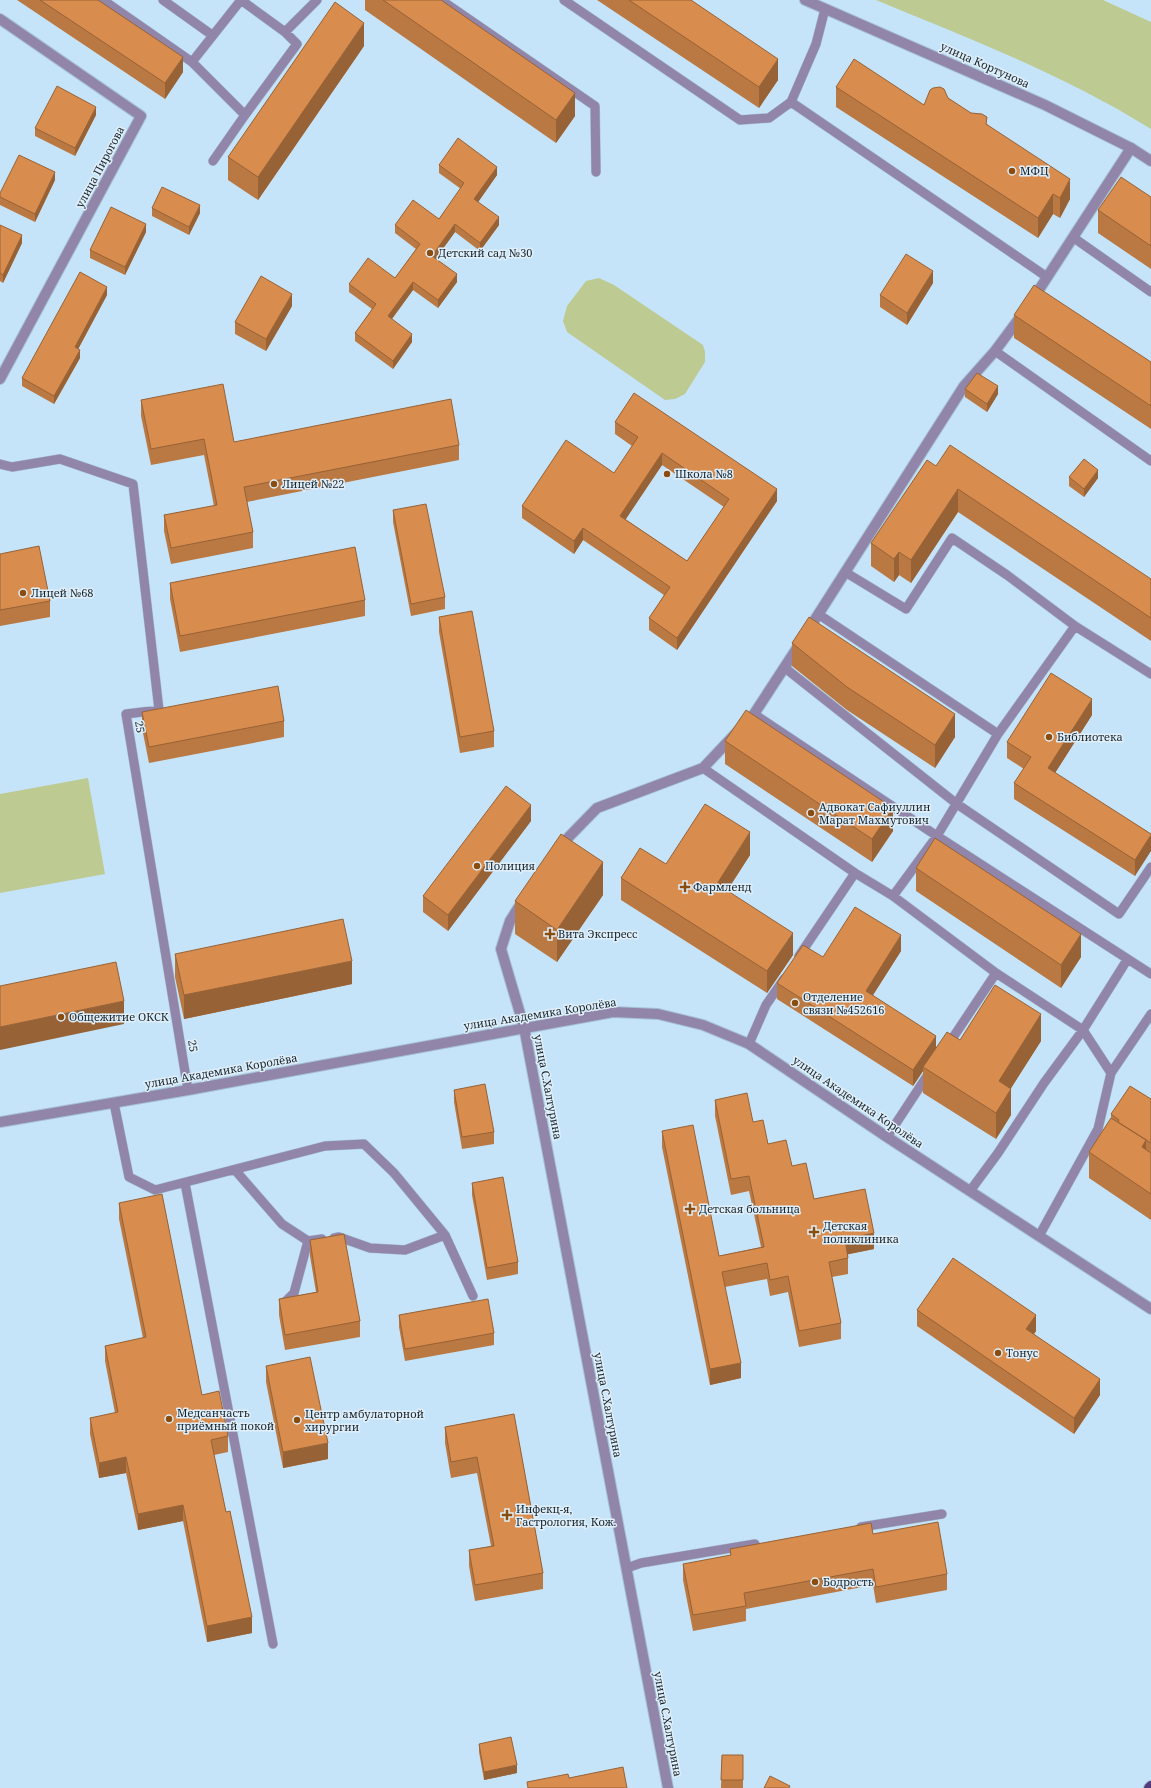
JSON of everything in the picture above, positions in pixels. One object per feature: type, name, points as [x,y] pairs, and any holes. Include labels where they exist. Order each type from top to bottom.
[{"type":"street","name":"улица Кортунова","points":[[804,0],[1045,105],[1131,148],[1151,161]]},
{"type":"street","name":"улица Пирогова","points":[[0,19],[141,116],[0,379]]},
{"type":"street","points":[[554,853],[597,808],[703,768],[754,714],[785,668],[964,386],[995,351],[1048,277],[1131,148]]},
{"type":"street","name":"улица С.Халтурина","points":[[526,896],[510,921],[501,949],[524,1027],[668,1788]]},
{"type":"street","name":"улица Академика Королёва","points":[[0,1122],[188,1090],[524,1027],[613,1012],[658,1014],[703,1025],[749,1044],[886,1137],[1151,1309]]},
{"type":"lane","points":[[103,0],[192,62],[245,115]]},
{"type":"lane","points":[[162,0],[212,35]]},
{"type":"lane","points":[[192,62],[240,0],[285,32],[297,44],[213,161]]},
{"type":"lane","points":[[285,32],[317,0]]},
{"type":"lane","points":[[441,0],[595,106],[596,172]]},
{"type":"lane","points":[[564,0],[740,120],[769,118],[791,102],[816,44],[825,9]]},
{"type":"lane","points":[[791,102],[1048,277]]},
{"type":"lane","points":[[1074,238],[1151,292]]},
{"type":"lane","points":[[995,351],[1151,461]]},
{"type":"lane","name":"25","points":[[0,464],[12,467],[60,459],[133,484],[159,710],[126,714],[188,1090]]},
{"type":"lane","points":[[845,572],[906,609],[952,538],[1007,575],[1075,626],[1151,674]]},
{"type":"lane","points":[[818,614],[998,734]]},
{"type":"lane","points":[[893,896],[937,836],[998,734],[1075,626]]},
{"type":"lane","points":[[785,668],[957,804],[1119,914],[1151,867]]},
{"type":"lane","points":[[754,714],[937,836],[1127,960],[1151,974]]},
{"type":"lane","points":[[703,768],[855,873],[893,896],[996,973],[1083,1030],[1111,1073]]},
{"type":"lane","points":[[749,1044],[766,1005],[855,873]]},
{"type":"lane","points":[[970,1191],[998,1154],[1044,1083],[1083,1030],[1127,960]]},
{"type":"lane","points":[[943,1053],[996,973]]},
{"type":"lane","points":[[1039,1236],[1101,1131],[1111,1073],[1151,1014]]},
{"type":"lane","points":[[886,1137],[934,1066]]},
{"type":"lane","points":[[114,1102],[129,1177],[154,1190],[325,1146],[364,1144],[394,1173],[445,1235],[473,1296]]},
{"type":"lane","points":[[235,1170],[282,1224],[308,1241],[339,1238],[370,1248],[405,1250],[445,1235]]},
{"type":"lane","points":[[185,1182],[273,1644]]},
{"type":"lane","points":[[286,1301],[294,1294],[308,1241]]},
{"type":"lane","points":[[849,1529],[942,1514]]},
{"type":"lane","points":[[627,1568],[641,1563],[764,1543]]},
{"type":"green space","points":[[876,0],[1103,0],[1151,22],[1151,129],[1051,75],[982,44]]},
{"type":"green space","points":[[599,278],[614,285],[703,345],[705,362],[685,394],[675,399],[665,400],[567,332],[563,321],[567,306],[586,281]]},
{"type":"green space","points":[[88,778],[105,874],[0,893],[0,794]]},
{"type":"building","points":[[40,0],[98,0],[183,57],[165,83]]},
{"type":"building","points":[[383,0],[441,0],[575,93],[556,120]]},
{"type":"building","points":[[629,0],[691,0],[778,59],[759,87]]},
{"type":"building","points":[[335,2],[364,23],[258,177],[228,157]]},
{"type":"building","points":[[854,59],[924,105],[930,90],[940,87],[944,89],[948,98],[971,113],[982,114],[987,117],[986,124],[1070,179],[1060,198],[1053,194],[1038,218],[836,87]]},
{"type":"building","points":[[57,86],[96,107],[75,148],[35,128]]},
{"type":"building","points":[[458,138],[497,167],[474,199],[499,217],[480,243],[455,224],[432,256],[457,274],[438,300],[413,282],[388,316],[412,334],[393,361],[355,333],[376,304],[349,284],[368,258],[395,278],[420,244],[395,225],[413,200],[439,219],[464,183],[439,165]]},
{"type":"building","points":[[19,155],[55,172],[35,214],[0,197],[0,193]]},
{"type":"building","points":[[1121,177],[1151,197],[1151,246],[1098,210]]},
{"type":"building","points":[[162,187],[200,205],[189,227],[152,208]]},
{"type":"building","points":[[111,207],[146,224],[125,267],[90,250]]},
{"type":"building","points":[[0,225],[22,235],[3,275],[0,273]]},
{"type":"building","points":[[906,254],[933,271],[907,313],[880,295]]},
{"type":"building","points":[[80,272],[107,287],[75,347],[80,350],[54,396],[22,378]]},
{"type":"building","points":[[261,276],[292,294],[266,339],[235,322]]},
{"type":"building","points":[[1034,285],[1151,362],[1151,406],[1014,315]]},
{"type":"building","points":[[977,373],[998,386],[987,404],[965,389]]},
{"type":"building","name":"Лицей №22","points":[[223,384],[234,442],[451,399],[459,445],[244,487],[253,532],[171,548],[164,515],[217,505],[204,439],[151,449],[141,400]]},
{"type":"building","points":[[634,393],[777,489],[677,638],[649,618],[670,587],[583,528],[574,541],[522,506],[566,440],[614,473],[638,437],[615,422]],"holes":[[[662,453],[729,499],[687,561],[620,516]]]},
{"type":"building","points":[[950,445],[1151,579],[1151,618],[958,489],[911,560],[899,552],[894,559],[871,543],[927,460],[936,466]]},
{"type":"building","points":[[1084,459],[1098,470],[1084,489],[1069,477]]},
{"type":"building","points":[[426,504],[445,597],[411,604],[393,510]]},
{"type":"building","name":"Лицей №68","points":[[39,546],[50,601],[0,610],[0,554]]},
{"type":"building","points":[[355,547],[365,600],[180,636],[170,583]]},
{"type":"building","points":[[472,611],[494,731],[460,737],[439,617]]},
{"type":"building","points":[[809,617],[955,714],[935,745],[847,687],[792,643]]},
{"type":"building","points":[[1051,673],[1092,699],[1048,768],[1151,834],[1135,860],[1014,783],[1031,757],[1007,742]]},
{"type":"building","points":[[278,686],[284,721],[149,747],[142,712]]},
{"type":"building","points":[[746,710],[893,808],[872,839],[725,741]]},
{"type":"building","name":"Полиция","points":[[506,786],[531,805],[448,915],[423,896]]},
{"type":"building","points":[[705,804],[750,832],[717,884],[793,933],[767,971],[621,878],[640,848],[666,864]]},
{"type":"building","points":[[561,834],[603,862],[557,930],[515,901]]},
{"type":"building","points":[[935,838],[1081,934],[1061,965],[916,868]]},
{"type":"building","points":[[855,907],[901,935],[866,991],[936,1036],[913,1070],[777,983],[803,945],[823,957]]},
{"type":"building","points":[[343,919],[352,961],[184,995],[175,954]]},
{"type":"building","points":[[116,962],[124,1001],[0,1027],[0,986]]},
{"type":"building","points":[[995,985],[1041,1014],[999,1081],[1011,1089],[996,1113],[923,1067],[947,1032],[960,1040]]},
{"type":"building","points":[[485,1084],[494,1132],[462,1137],[454,1090]]},
{"type":"building","points":[[1130,1086],[1151,1099],[1151,1143],[1118,1122],[1119,1120],[1111,1114]]},
{"type":"building","points":[[747,1093],[753,1122],[763,1120],[768,1144],[786,1140],[792,1166],[806,1163],[814,1199],[865,1189],[874,1233],[845,1239],[848,1258],[829,1262],[841,1323],[799,1331],[788,1276],[770,1280],[767,1263],[722,1272],[741,1363],[710,1369],[662,1131],[693,1125],[719,1256],[764,1247],[749,1176],[731,1179],[715,1100]]},
{"type":"building","points":[[1111,1118],[1146,1140],[1142,1147],[1151,1153],[1151,1194],[1089,1152]]},
{"type":"building","points":[[503,1177],[518,1262],[487,1268],[472,1183]]},
{"type":"building","name":"Медсанчасть приёмный покой","points":[[162,1194],[202,1395],[219,1391],[228,1436],[211,1440],[226,1512],[230,1511],[252,1617],[207,1626],[183,1505],[138,1514],[126,1457],[99,1463],[90,1418],[118,1412],[105,1346],[146,1337],[119,1203]]},
{"type":"building","points":[[344,1234],[360,1321],[285,1335],[279,1299],[318,1292],[310,1240]]},
{"type":"building","name":"Тонус","points":[[953,1258],[1036,1315],[1026,1329],[1100,1379],[1074,1418],[917,1310]]},
{"type":"building","points":[[488,1299],[494,1333],[405,1349],[399,1315]]},
{"type":"building","name":"Центр амбулаторной хирургии","points":[[310,1357],[328,1443],[283,1452],[266,1366]]},
{"type":"building","name":"Инфекц-я, Гастрология, Кож.","points":[[514,1414],[543,1573],[475,1585],[469,1550],[494,1546],[477,1457],[451,1462],[445,1427]]},
{"type":"building","name":"Бодрость","points":[[938,1522],[947,1574],[876,1587],[873,1569],[744,1593],[746,1606],[693,1615],[683,1564],[731,1555],[730,1549],[871,1523],[873,1534]]},
{"type":"building","points":[[511,1737],[517,1765],[484,1772],[479,1744]]},
{"type":"building","points":[[722,1755],[743,1755],[743,1780],[721,1780]]},
{"type":"building","points":[[623,1767],[627,1788],[528,1788],[527,1782],[568,1774],[569,1778]]},
{"type":"building","points":[[770,1776],[790,1786],[789,1788],[764,1788]]},
{"type":"place","name":"МФЦ","points":[[1012,171]]},
{"type":"place","name":"Детский сад №30","points":[[430,253]]},
{"type":"place","name":"Школа №8","points":[[667,474]]},
{"type":"place","name":"Лицей №22","points":[[274,484]]},
{"type":"place","name":"Лицей №68","points":[[23,593]]},
{"type":"place","name":"Библиотека","points":[[1049,737]]},
{"type":"place","name":"Адвокат Сафиуллин Марат Махмутович","points":[[811,813]]},
{"type":"place","name":"Полиция","points":[[477,866]]},
{"type":"place","name":"Фармленд","points":[[685,887]]},
{"type":"place","name":"Вита Экспресс","points":[[550,934]]},
{"type":"place","name":"Отделение связи №452616","points":[[795,1003]]},
{"type":"place","name":"Общежитие ОКСК","points":[[61,1017]]},
{"type":"place","name":"Детская больница","points":[[690,1209]]},
{"type":"place","name":"Детская поликлиника","points":[[814,1232]]},
{"type":"place","name":"Тонус","points":[[998,1353]]},
{"type":"place","name":"Медсанчасть приёмный покой","points":[[169,1419]]},
{"type":"place","name":"Центр амбулаторной хирургии","points":[[297,1420]]},
{"type":"place","name":"Инфекц-я, Гастрология, Кож.","points":[[507,1515]]},
{"type":"place","name":"Бодрость","points":[[815,1582]]}]
